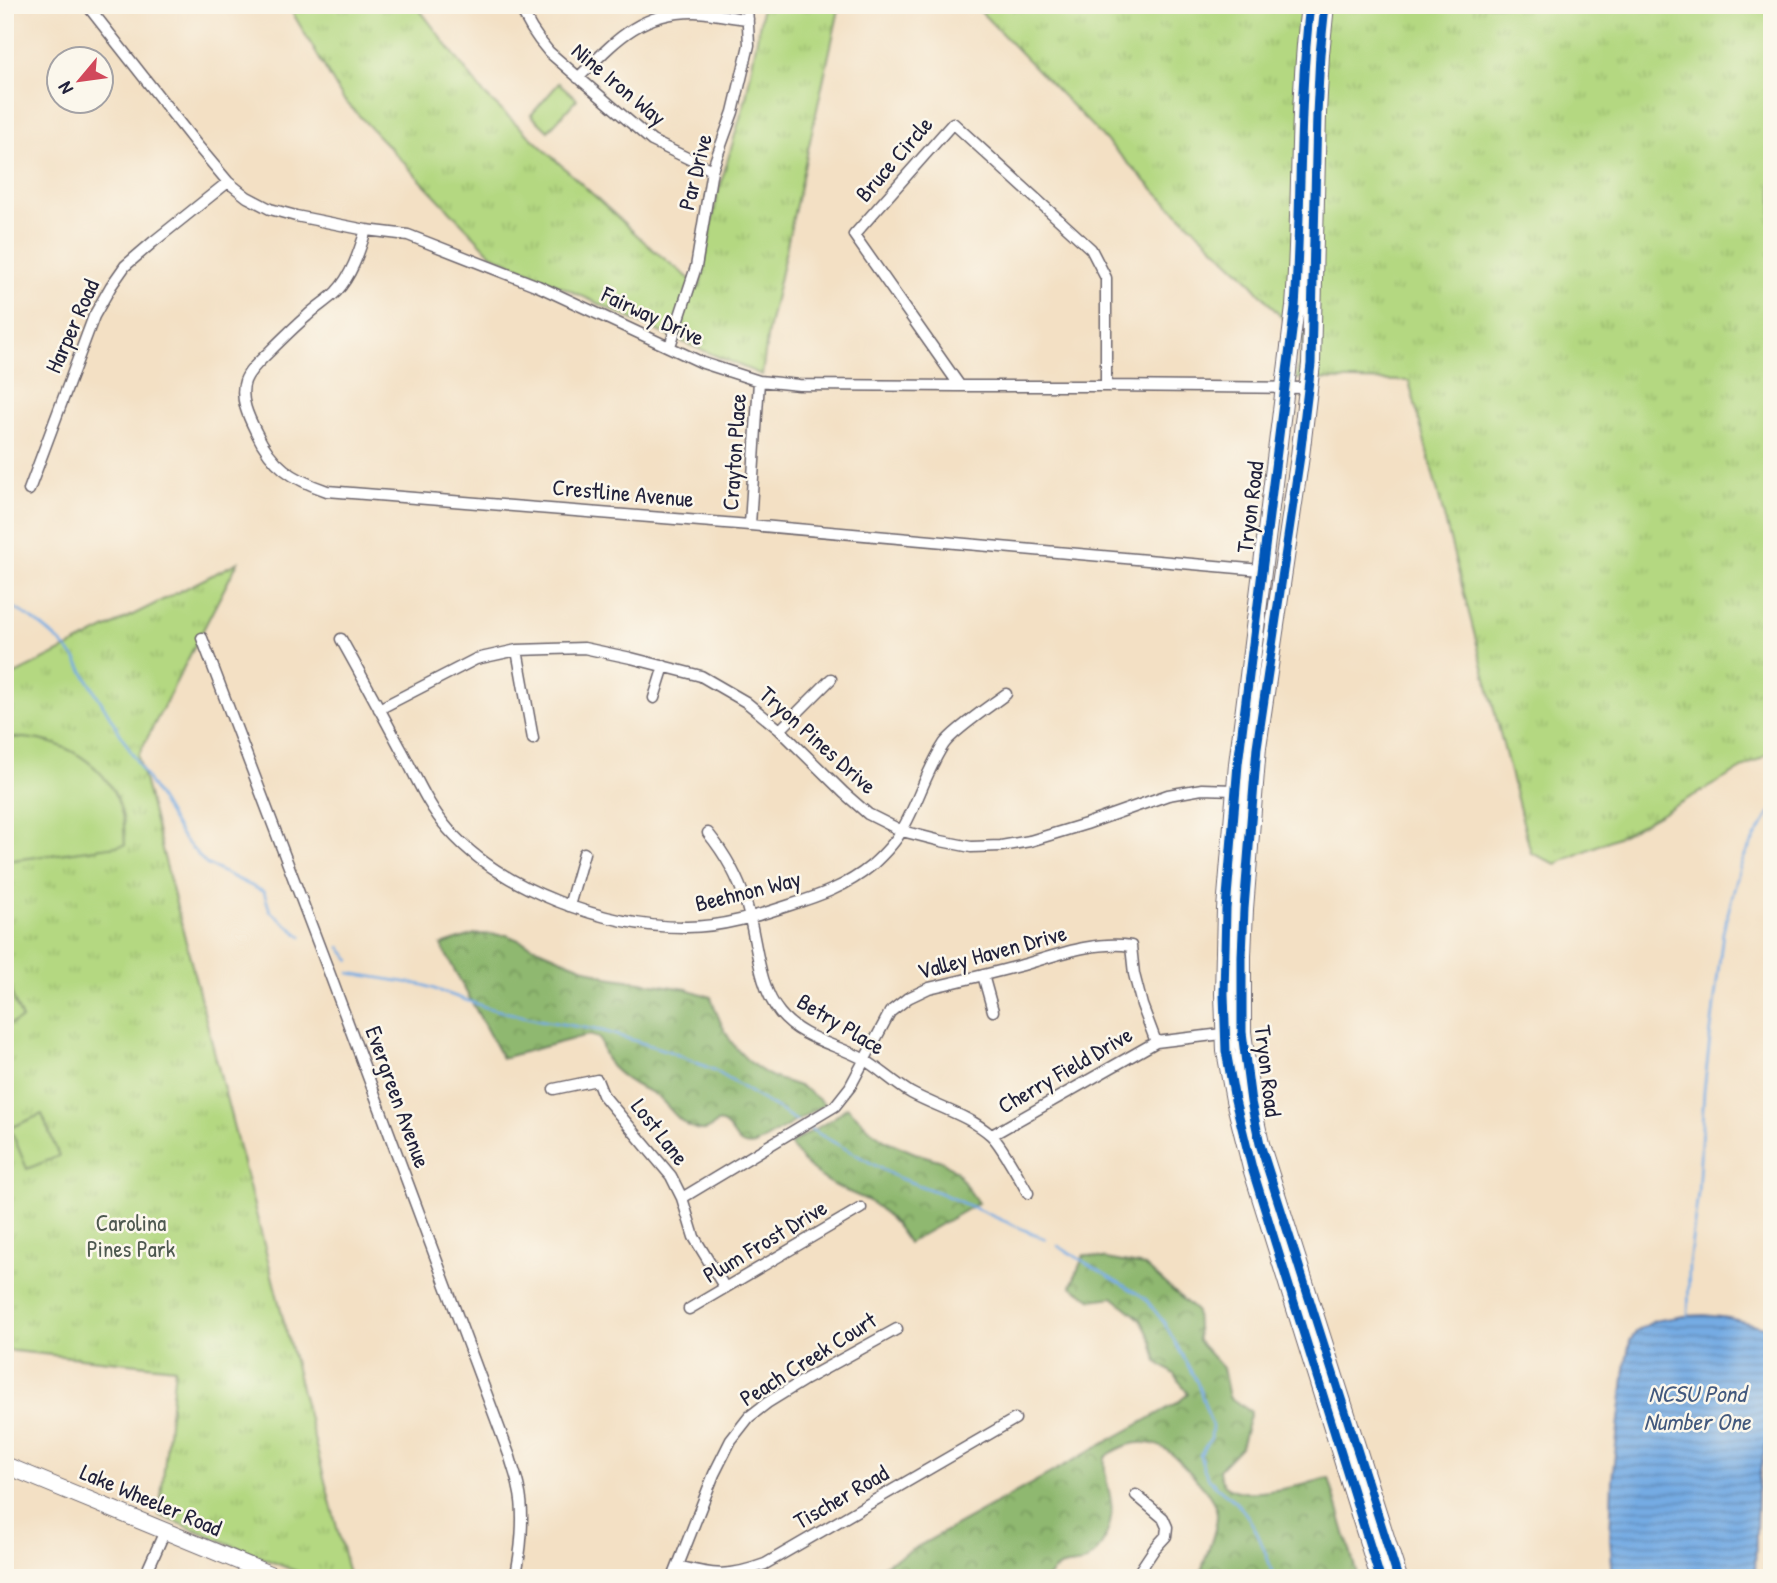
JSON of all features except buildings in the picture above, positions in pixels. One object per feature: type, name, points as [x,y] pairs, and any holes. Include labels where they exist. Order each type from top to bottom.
[{"type":"main road","name":"Tryon Road","points":[[1310,5],[1303,83],[1296,298],[1235,790],[1224,956],[1233,1033],[1260,1144],[1398,1578]]},
{"type":"main road","name":"Tryon Road","points":[[1325,5],[1318,92],[1311,364],[1256,747],[1242,956],[1230,1075],[1252,1168],[1380,1578]]},
{"type":"main road","name":"Lake Wheeler Road","points":[[5,1465],[279,1578]]},
{"type":"street","name":"Fairway Drive","points":[[87,5],[197,145],[228,182],[247,197],[270,209],[366,230],[408,235],[538,286],[704,363],[759,382],[799,385],[1308,388]]},
{"type":"street","name":"Nine Iron Way","points":[[520,5],[534,35],[578,78],[652,141],[712,170]]},
{"type":"street","name":"Par Drive","points":[[670,346],[696,267],[712,170],[736,98],[749,45],[747,5]]},
{"type":"street","points":[[578,78],[635,26],[652,18],[696,12],[748,19]]},
{"type":"street","name":"Bruce Circle","points":[[960,386],[855,235],[953,123],[1091,249],[1106,278],[1106,386]]},
{"type":"street","name":"Harper Road","points":[[29,490],[94,316],[111,286],[125,266],[228,182]]},
{"type":"street","name":"Crestline Avenue","points":[[366,230],[348,276],[335,292],[256,365],[245,382],[247,413],[268,453],[289,475],[307,484],[327,491],[1261,570]]},
{"type":"street","name":"Crayton Place","points":[[750,525],[759,382]]},
{"type":"street","name":"Evergreen Avenue","points":[[202,638],[510,1457],[520,1491],[522,1527],[516,1578]]},
{"type":"street","name":"Beehnon Way","points":[[341,639],[429,803],[447,828],[476,858],[538,894],[597,915],[650,926],[688,928],[725,924],[816,897],[852,880],[880,858],[902,831],[945,742],[1006,694]]},
{"type":"street","name":"Tryon Pines Drive","points":[[379,709],[476,659],[517,650],[584,648],[664,666],[701,677],[746,702],[780,730],[868,814],[902,831],[971,846],[1001,846],[1054,834],[1168,795],[1202,789],[1235,790]]},
{"type":"street","points":[[517,650],[533,739]]},
{"type":"street","points":[[654,698],[664,666]]},
{"type":"street","points":[[780,730],[831,679]]},
{"type":"street","name":"Betry Place","points":[[708,833],[722,850],[737,879],[747,904],[770,998],[781,1014],[792,1025],[812,1037],[864,1060],[909,1092],[953,1112],[992,1136],[1028,1193]]},
{"type":"street","points":[[569,906],[584,853]]},
{"type":"street","name":"Valley Haven Drive","points":[[682,1198],[835,1106],[847,1094],[890,1013],[908,998],[929,988],[1076,950],[1103,945],[1131,946],[1136,984],[1156,1042]]},
{"type":"street","points":[[983,975],[993,1011]]},
{"type":"street","name":"Cherry Field Drive","points":[[992,1136],[1156,1042],[1233,1033]]},
{"type":"street","name":"Lost Lane","points":[[554,1089],[597,1080],[604,1095],[671,1176],[682,1198],[694,1237],[725,1289]]},
{"type":"street","name":"Plum Frost Drive","points":[[690,1309],[861,1208]]},
{"type":"street","name":"Peach Creek Court","points":[[673,1578],[714,1474],[731,1440],[749,1417],[806,1380],[897,1329]]},
{"type":"street","name":"Tischer Road","points":[[678,1566],[704,1573],[722,1574],[742,1573],[765,1564],[1016,1419]]},
{"type":"street","points":[[1135,1578],[1139,1569],[1166,1536],[1167,1527],[1163,1518],[1136,1495]]},
{"type":"street","points":[[144,1578],[165,1531]]},
{"type":"green space","points":[[288,5],[416,5],[485,95],[651,248],[700,287],[717,196],[746,98],[761,5],[840,5],[768,331],[762,375],[666,335],[491,254],[343,99]]},
{"type":"green space","points":[[974,5],[1772,5],[1772,752],[1624,834],[1556,864],[1531,853],[1409,381],[1296,379],[1303,342],[1246,277],[1163,199]]},
{"type":"green space","points":[[559,83],[577,99],[548,131],[531,115]]},
{"type":"green space","name":"Carolina Pines Park","points":[[238,562],[138,756],[350,1578],[312,1578],[159,1515],[175,1368],[5,1350],[5,679]]},
{"type":"green space","points":[[5,738],[45,741],[63,747],[95,767],[117,798],[124,821],[125,845],[6,861]]},
{"type":"green space","points":[[475,934],[507,935],[607,977],[687,989],[711,997],[725,1032],[746,1059],[771,1076],[803,1088],[825,1104],[755,1145],[748,1146],[739,1142],[722,1123],[700,1130],[683,1122],[655,1095],[631,1082],[609,1064],[599,1038],[588,1035],[502,1058],[441,945]]},
{"type":"green space","points":[[5,978],[22,1019],[5,1026]]},
{"type":"green space","points":[[847,1107],[887,1141],[942,1161],[956,1171],[978,1203],[908,1243],[896,1225],[879,1209],[867,1200],[819,1176],[806,1165],[790,1144]]},
{"type":"green space","points":[[42,1114],[59,1156],[27,1169],[10,1128]]},
{"type":"green space","points":[[1084,1255],[1145,1266],[1196,1311],[1198,1341],[1223,1368],[1229,1397],[1251,1412],[1241,1447],[1219,1470],[1223,1483],[1233,1490],[1266,1492],[1329,1478],[1358,1578],[1199,1578],[1215,1530],[1215,1505],[1202,1486],[1174,1456],[1158,1446],[1139,1443],[1118,1449],[1105,1458],[1111,1518],[1103,1542],[1084,1563],[1060,1567],[1048,1578],[861,1578],[1177,1403],[1188,1394],[1175,1375],[1157,1362],[1152,1341],[1141,1320],[1113,1297],[1092,1300],[1071,1286]]},
{"type":"water","name":"NCSU Pond Number One","points":[[1704,1315],[1729,1318],[1772,1329],[1772,1417],[1757,1493],[1755,1578],[1613,1578],[1610,1539],[1612,1479],[1630,1341],[1636,1332],[1654,1321]]},
{"type":"waterway","points":[[5,603],[43,627],[75,658],[182,837],[206,864],[264,892],[270,911],[302,937]]},
{"type":"waterway","points":[[1688,1316],[1689,1263],[1698,1193],[1704,1091],[1723,932],[1740,867],[1772,810]]},
{"type":"waterway","points":[[340,947],[350,960]]},
{"type":"waterway","points":[[349,973],[423,985],[488,1008],[603,1031],[668,1051],[714,1070],[797,1121]]},
{"type":"waterway","points":[[810,1129],[896,1177],[940,1193],[1045,1239]]},
{"type":"waterway","points":[[1058,1246],[1145,1298],[1165,1324],[1197,1382],[1212,1426],[1211,1438],[1200,1455],[1203,1466],[1211,1481],[1248,1516],[1275,1578]]},
{"type":"cycle path","points":[[1310,5],[1304,81],[1295,307],[1238,764],[1226,909],[1226,1051],[1252,1168],[1380,1578]]},
{"type":"cycle path","points":[[1325,5],[1317,114],[1311,364],[1257,747],[1244,909],[1242,1032],[1251,1102],[1260,1144],[1398,1578]]}]
